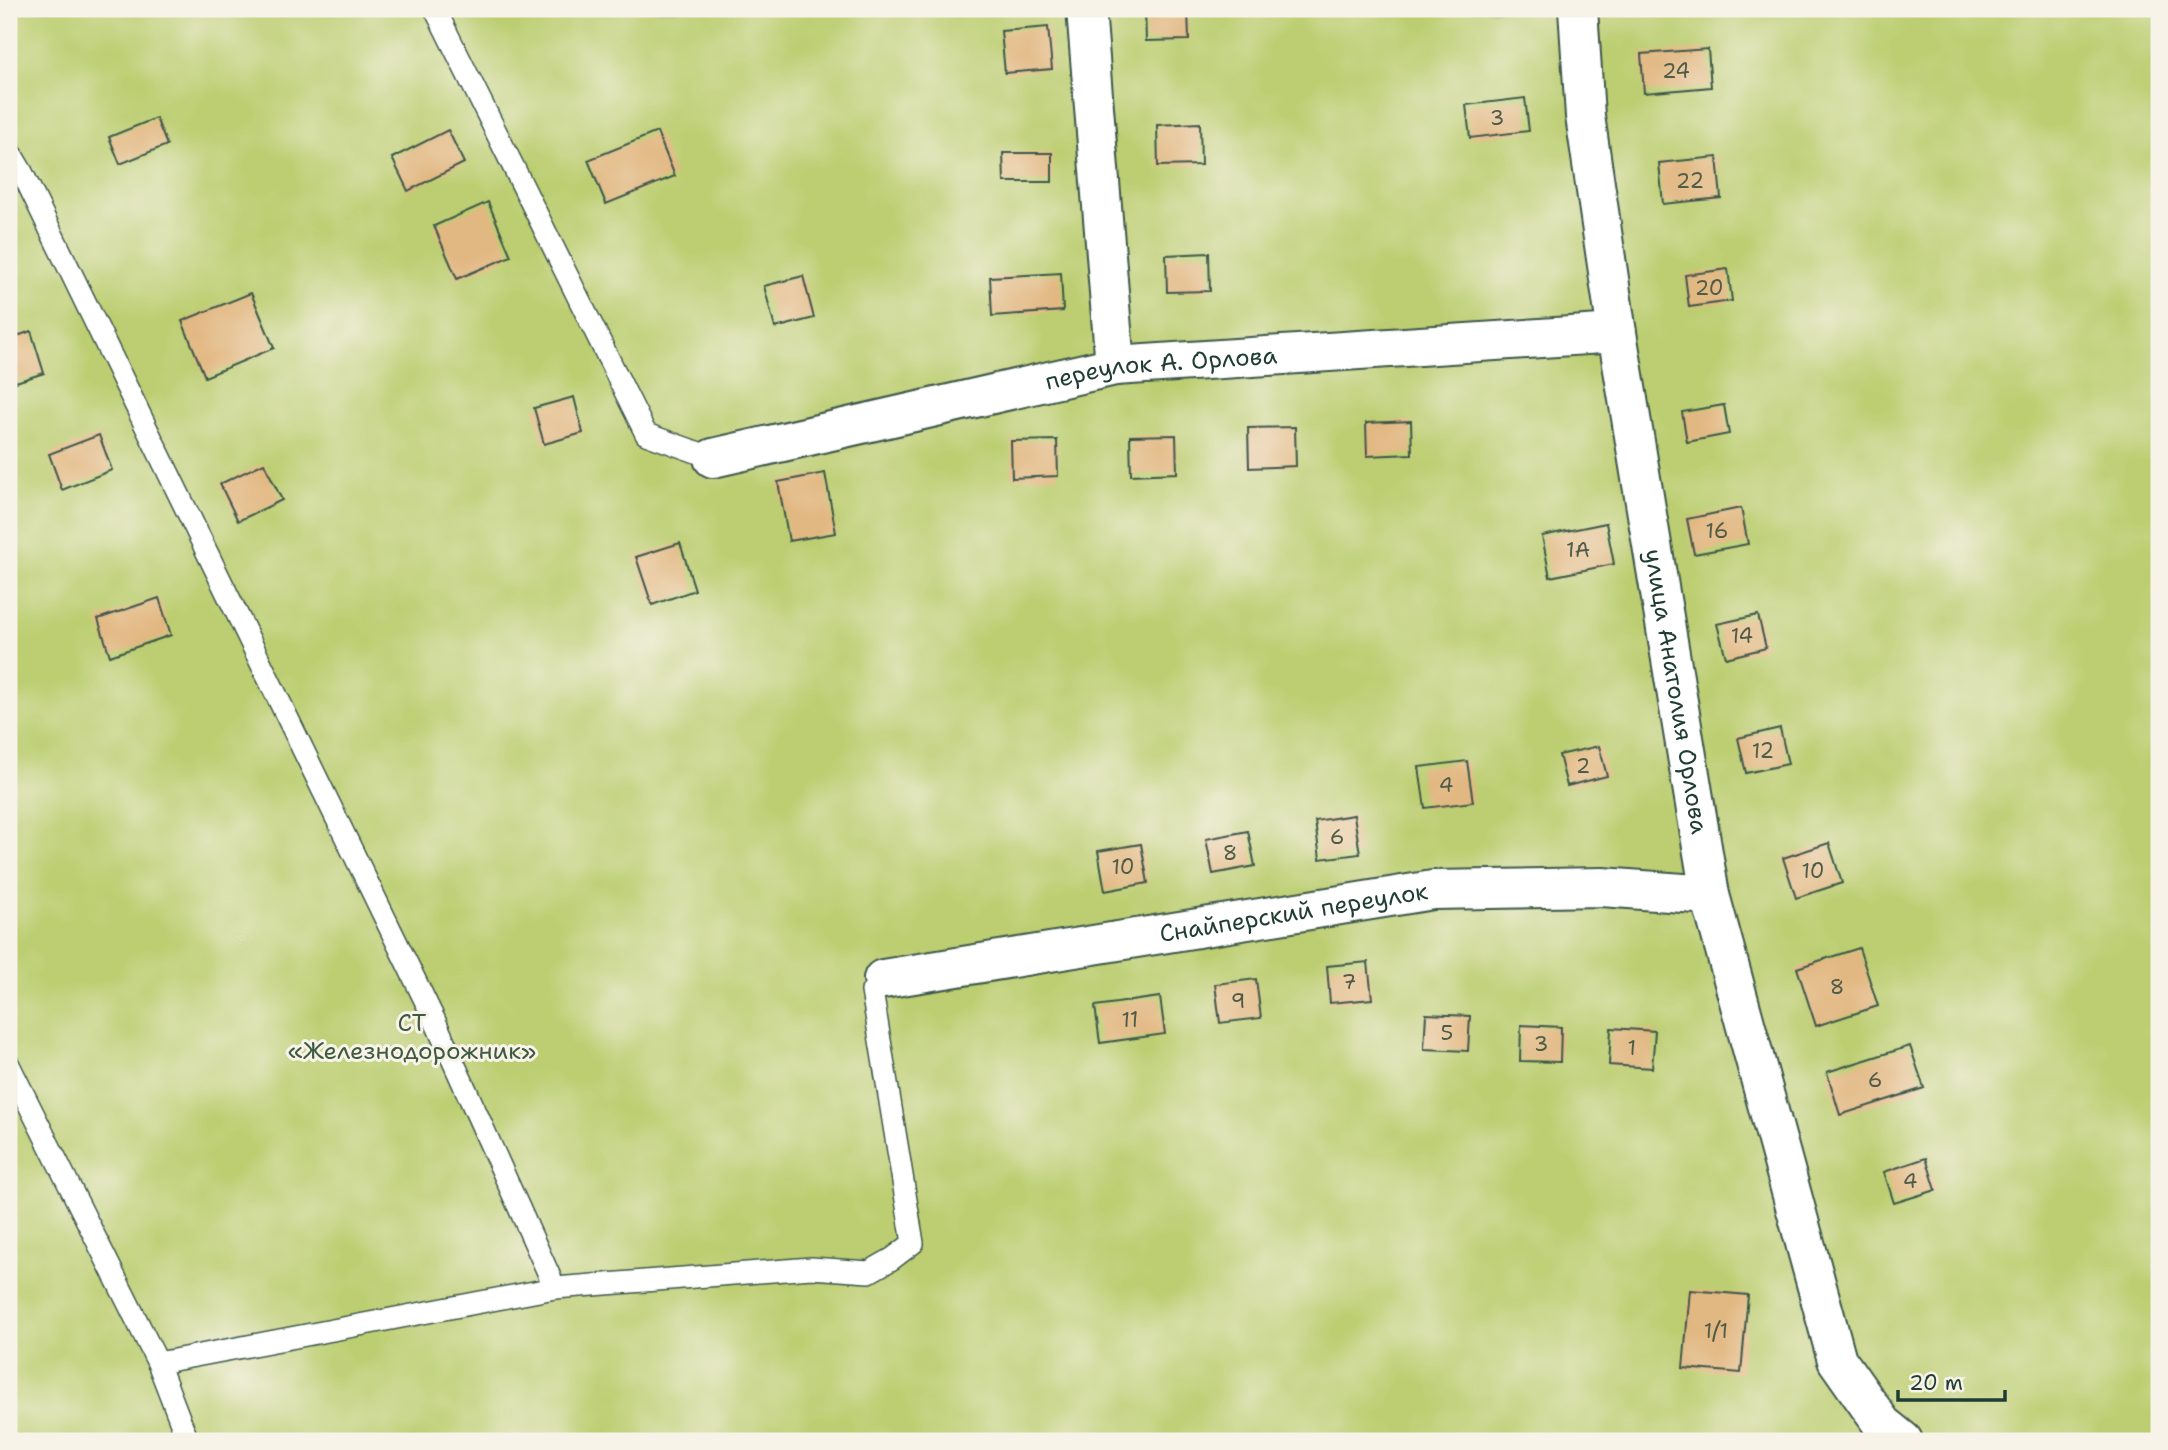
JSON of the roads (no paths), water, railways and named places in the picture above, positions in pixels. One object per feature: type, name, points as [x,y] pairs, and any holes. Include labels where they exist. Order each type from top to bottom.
[{"type":"street","points":[[1086,9],[1115,366]]},
{"type":"street","name":"улица Анатолия Орлова","points":[[1578,9],[1585,116],[1617,333],[1710,895],[1837,1360],[1882,1424],[1903,1441]]},
{"type":"street","name":"переулок А. Орлова","points":[[713,458],[1115,366],[1617,333]]},
{"type":"street","name":"Снайперский переулок","points":[[883,979],[1433,890],[1602,887],[1710,895]]},
{"type":"lane","points":[[435,9],[646,434],[713,458]]},
{"type":"lane","points":[[9,149],[429,1008],[555,1288]]},
{"type":"lane","points":[[158,1363],[555,1288],[811,1268],[869,1272],[913,1243],[872,991],[883,979]]},
{"type":"lane","points":[[9,1065],[158,1363],[188,1441]]},
{"type":"park label","name":"СТ «Железнодорожник»","points":[[412,1037]]}]
